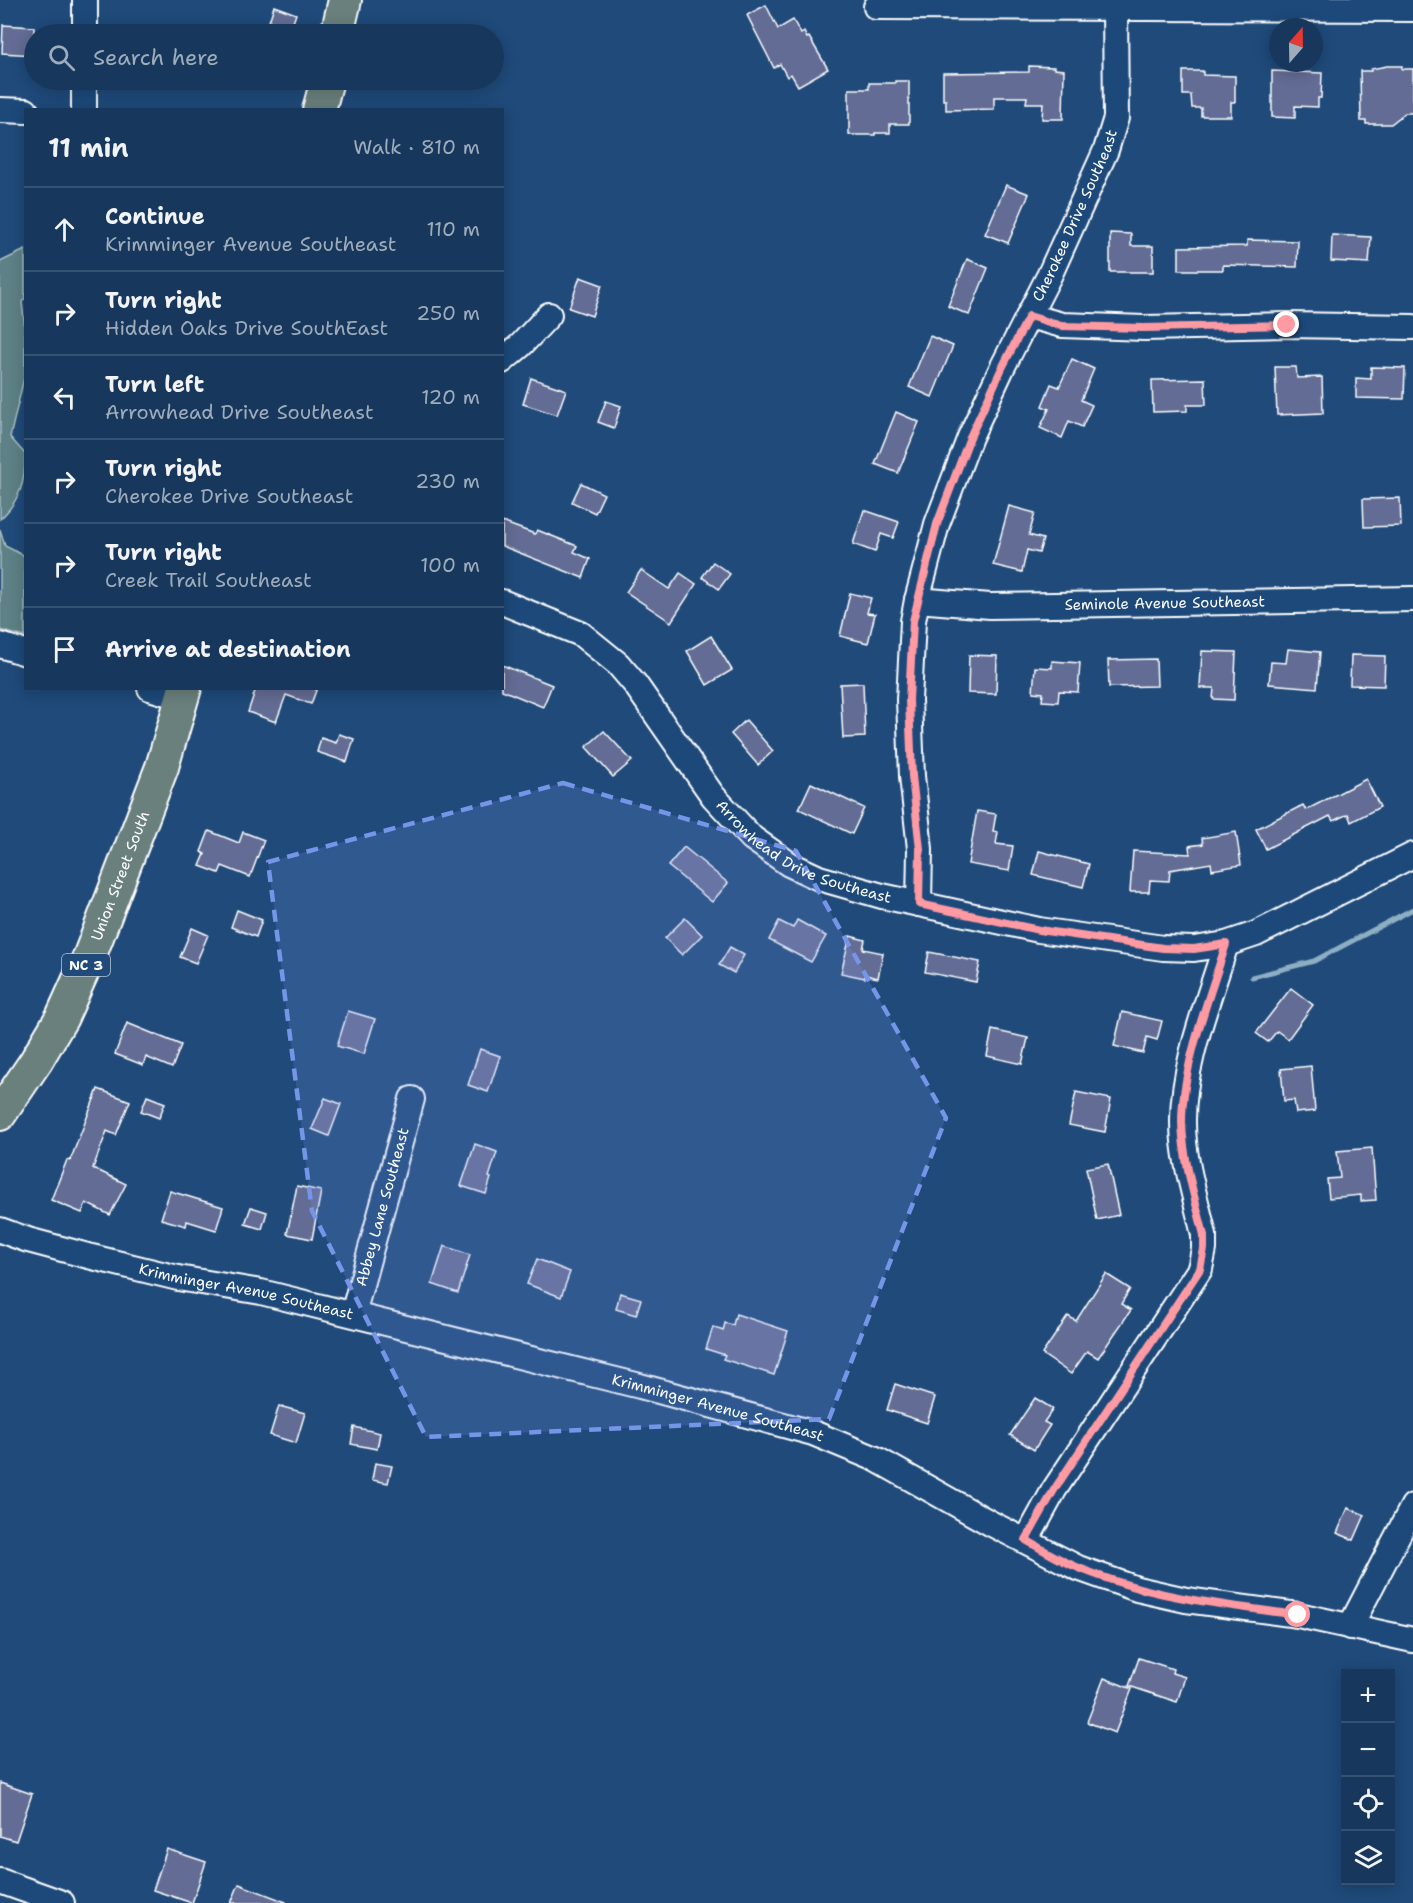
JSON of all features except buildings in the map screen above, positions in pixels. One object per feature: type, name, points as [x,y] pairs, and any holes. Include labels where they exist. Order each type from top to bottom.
[{"type":"main road","points":[[340,24],[345,0]]},
{"type":"main road","points":[[320,108],[324,90]]},
{"type":"main road","name":"Union Street South","points":[[0,1114],[62,1017],[90,955],[162,767],[184,693]]},
{"type":"street","points":[[85,24],[86,0]]},
{"type":"street","points":[[876,7],[1115,8],[1236,5],[1413,9]]},
{"type":"street","name":"Cherokee Drive Southeast","points":[[919,904],[920,849],[912,776],[909,700],[913,621],[917,600],[937,524],[970,437],[1050,274],[1106,150],[1116,118],[1115,8]]},
{"type":"street","points":[[84,90],[84,108]]},
{"type":"street","points":[[0,110],[24,111]]},
{"type":"street","points":[[504,359],[549,315]]},
{"type":"street","points":[[1029,316],[1062,326],[1413,327]]},
{"type":"street","name":"Seminole Avenue Southeast","points":[[917,600],[990,606],[1413,599]]},
{"type":"street","name":"Arrowhead Drive Southeast","points":[[504,603],[581,634],[618,664],[635,684],[713,796],[752,838],[789,864],[819,878],[882,896],[1039,930],[1163,948],[1194,949],[1226,944],[1256,934],[1413,855]]},
{"type":"street","points":[[0,645],[24,652]]},
{"type":"street","points":[[164,690],[184,693]]},
{"type":"street","points":[[1026,1540],[1054,1490],[1200,1269],[1204,1235],[1184,1149],[1182,1123],[1184,1096],[1197,1038],[1226,944]]},
{"type":"street","name":"Abbey Lane Southeast","points":[[353,1314],[412,1099]]},
{"type":"street","name":"Krimminger Avenue Southeast","points":[[0,1230],[28,1240],[178,1278],[261,1292],[353,1314],[640,1386],[813,1433],[876,1460],[990,1523],[1078,1568],[1137,1588],[1186,1600],[1298,1615],[1413,1640]]},
{"type":"street","points":[[1350,1627],[1413,1506]]},
{"type":"street","points":[[0,1881],[62,1903]]},
{"type":"highlighted area","points":[[563,783],[796,851],[946,1118],[829,1419],[426,1437],[312,1211],[268,862]]},
{"type":"green space","points":[[24,250],[24,299],[22,302],[24,378],[10,437],[24,453],[24,473],[17,497],[0,519],[0,262]]},
{"type":"green space","points":[[0,529],[5,546],[24,556],[24,637],[0,630]]},
{"type":"waterway","points":[[1252,977],[1314,961],[1413,909]]},
{"type":"route","points":[[1287,325],[1144,328],[1062,326],[1029,316],[970,437],[937,524],[913,621],[909,700],[912,776],[920,849],[919,904],[1039,930],[1163,948],[1194,949],[1226,944],[1197,1038],[1184,1096],[1182,1123],[1184,1149],[1204,1235],[1200,1269],[1054,1490],[1026,1540],[1078,1568],[1137,1588],[1186,1600],[1298,1615]]}]
